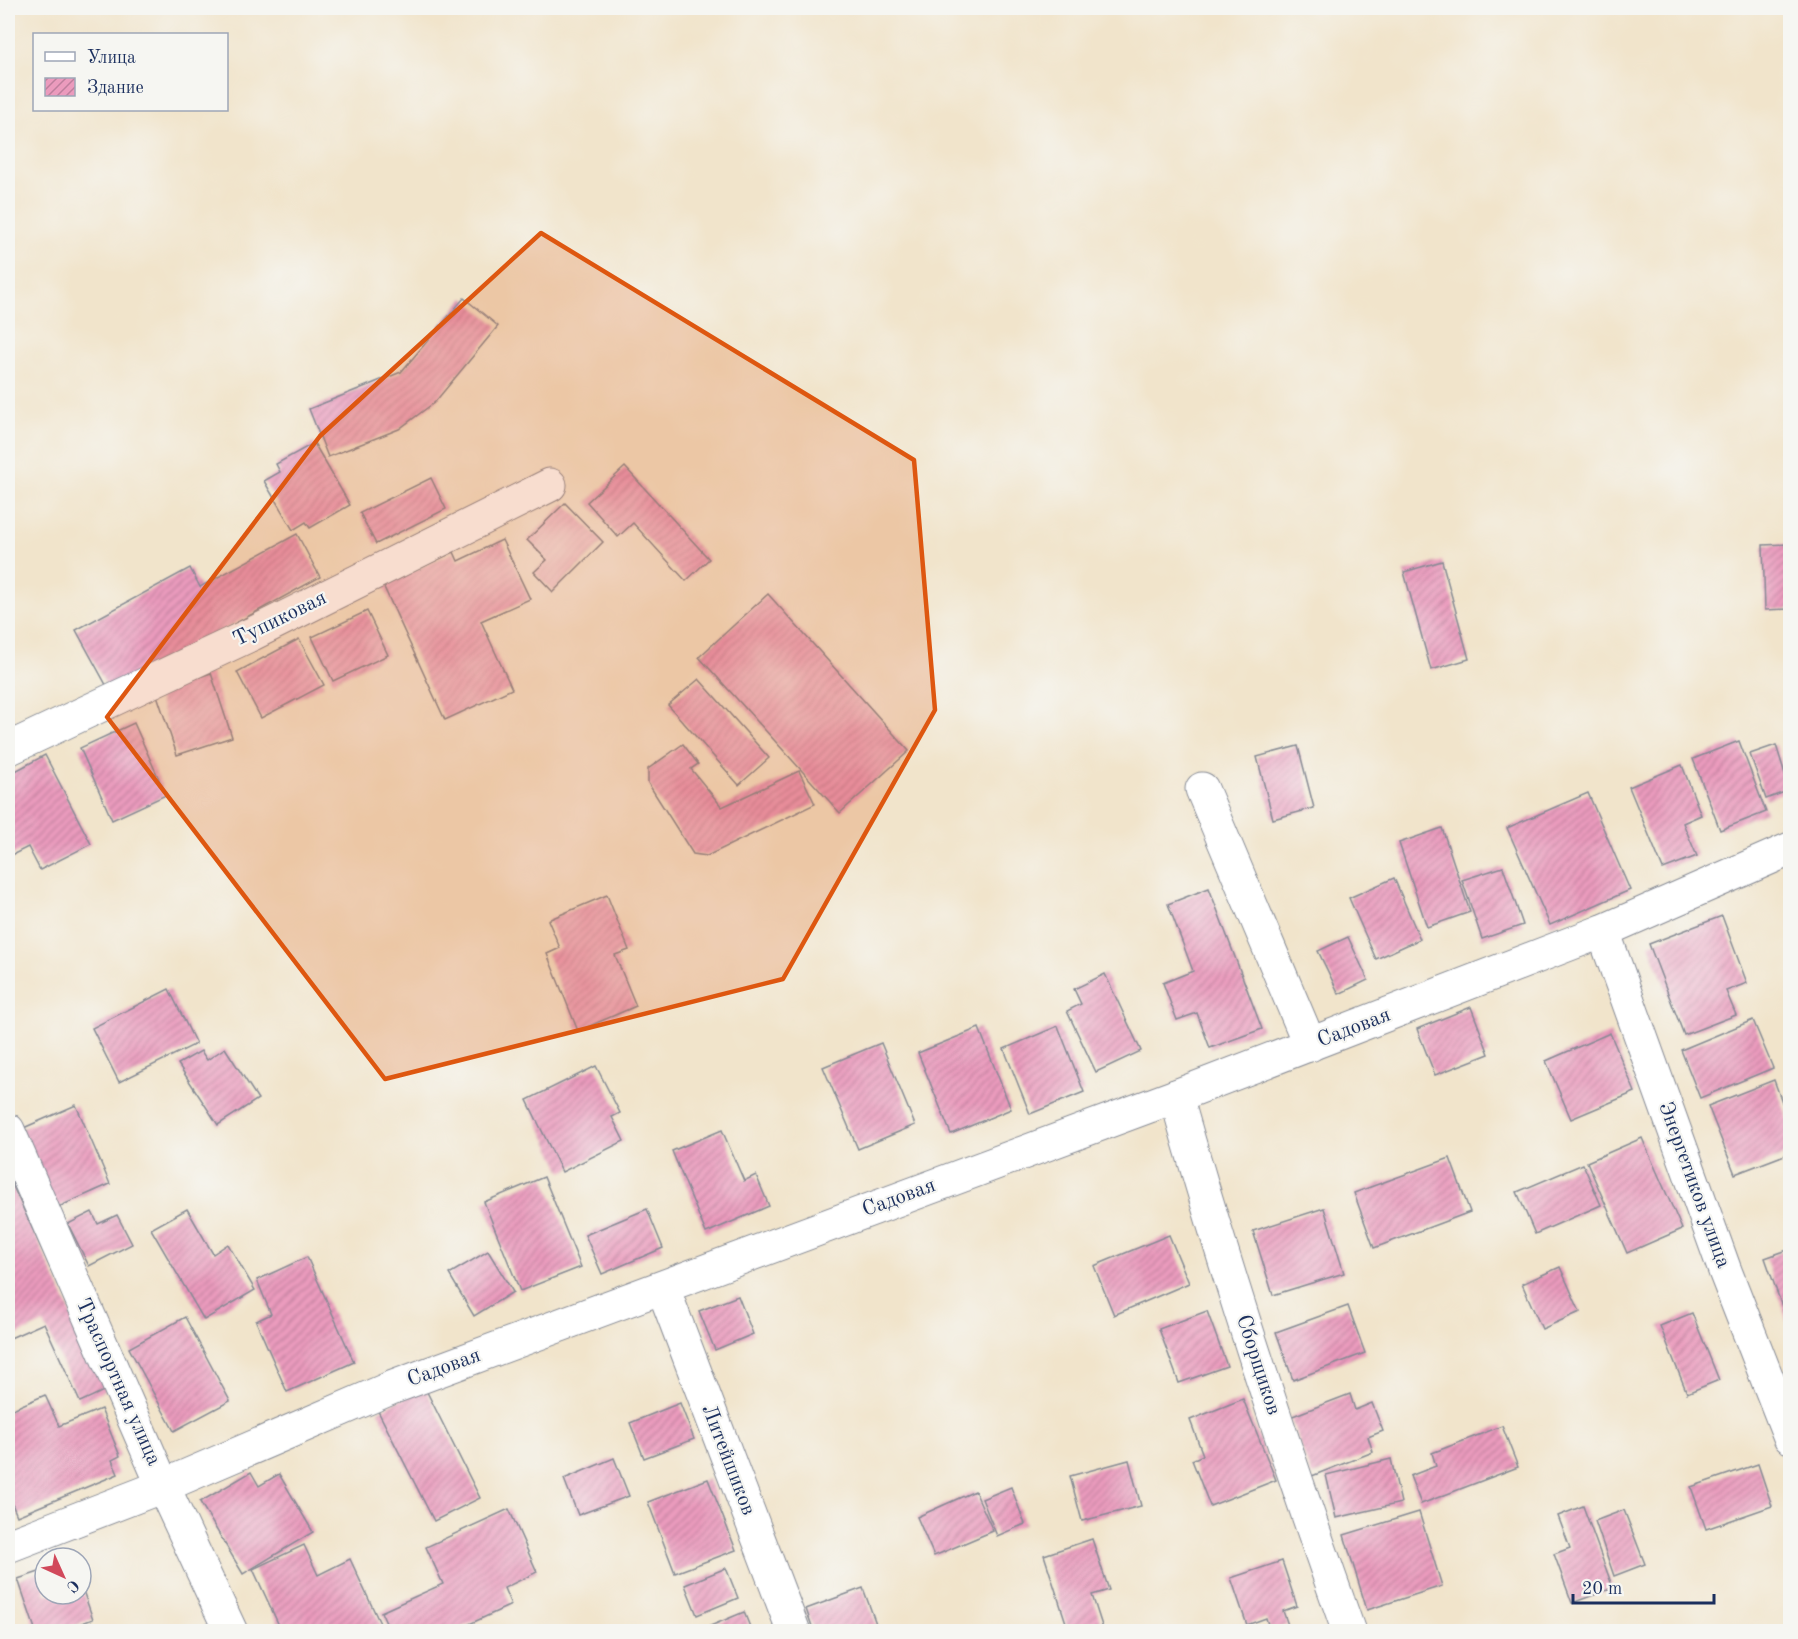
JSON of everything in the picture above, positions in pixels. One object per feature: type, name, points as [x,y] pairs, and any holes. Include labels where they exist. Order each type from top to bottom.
[{"type":"street","name":"Тупиковая","points":[[8,749],[252,633],[550,485]]},
{"type":"street","points":[[1202,789],[1310,1045]]},
{"type":"street","name":"Садовая","points":[[8,1546],[163,1486],[391,1388],[1176,1096],[1603,931],[1791,849]]},
{"type":"street","name":"Энергетиков улица","points":[[1603,931],[1725,1271],[1791,1437]]},
{"type":"street","name":"Сборщиков","points":[[1176,1096],[1210,1218],[1349,1632]]},
{"type":"street","name":"Траспортная улица","points":[[8,1130],[163,1486],[231,1632]]},
{"type":"street","name":"Литейшиков","points":[[663,1288],[794,1632]]},
{"type":"highlighted area","points":[[541,233],[914,460],[935,710],[783,979],[385,1079],[107,717],[320,436]]},
{"type":"building","points":[[464,298],[498,326],[435,402],[399,429],[328,457],[309,409],[401,372]]},
{"type":"building","points":[[314,443],[350,505],[310,528],[306,522],[293,530],[264,481],[280,472],[276,464]]},
{"type":"building","points":[[625,467],[709,559],[686,581],[633,523],[618,537],[587,502]]},
{"type":"building","points":[[431,478],[446,509],[376,544],[360,513]]},
{"type":"building","points":[[565,503],[603,542],[553,592],[534,572],[547,560],[527,540]]},
{"type":"building","points":[[297,534],[320,577],[110,692],[76,630],[190,568],[200,587]]},
{"type":"building","points":[[502,540],[530,599],[481,621],[512,689],[445,720],[383,585],[454,552],[458,561]]},
{"type":"building","points":[[1790,544],[1790,609],[1765,610],[1763,545]]},
{"type":"building","points":[[1442,561],[1469,659],[1431,670],[1404,572]]},
{"type":"building","points":[[768,594],[909,751],[840,813],[699,657]]},
{"type":"building","points":[[367,611],[388,655],[333,681],[312,637]]},
{"type":"building","points":[[299,639],[324,685],[261,718],[237,672]]},
{"type":"building","points":[[211,673],[232,737],[177,755],[156,692]]},
{"type":"building","points":[[699,679],[769,758],[739,785],[668,705]]},
{"type":"building","points":[[134,723],[166,795],[112,820],[80,748]]},
{"type":"building","points":[[1739,741],[1766,812],[1720,830],[1693,759]]},
{"type":"building","points":[[683,744],[698,764],[691,769],[722,807],[799,771],[815,804],[707,856],[693,854],[648,783],[648,769]]},
{"type":"building","points":[[1776,745],[1790,790],[1766,799],[1750,754]]},
{"type":"building","points":[[1298,746],[1314,808],[1273,819],[1257,757]]},
{"type":"building","points":[[45,755],[91,844],[40,870],[28,847],[8,857],[8,775]]},
{"type":"building","points":[[1682,765],[1701,815],[1683,823],[1697,856],[1663,869],[1629,787]]},
{"type":"building","points":[[1588,793],[1630,890],[1550,925],[1507,828]]},
{"type":"building","points":[[1442,828],[1470,912],[1427,927],[1399,843]]},
{"type":"building","points":[[1503,867],[1523,925],[1482,939],[1462,880]]},
{"type":"building","points":[[1394,878],[1420,939],[1376,959],[1349,898]]},
{"type":"building","points":[[1209,888],[1262,1029],[1210,1048],[1197,1013],[1177,1020],[1163,983],[1193,971],[1168,904]]},
{"type":"building","points":[[607,895],[629,950],[615,955],[636,1006],[578,1031],[547,954],[560,948],[548,920]]},
{"type":"building","points":[[1722,916],[1747,983],[1726,991],[1736,1015],[1684,1035],[1649,944]]},
{"type":"building","points":[[1348,937],[1368,980],[1339,994],[1318,951]]},
{"type":"building","points":[[1105,974],[1141,1051],[1096,1072],[1067,1011],[1081,1004],[1074,989]]},
{"type":"building","points":[[169,989],[196,1044],[119,1082],[92,1028]]},
{"type":"building","points":[[1471,1007],[1489,1054],[1435,1075],[1417,1029]]},
{"type":"building","points":[[1753,1020],[1773,1068],[1700,1098],[1681,1050]]},
{"type":"building","points":[[1058,1026],[1084,1092],[1030,1114],[1004,1049]]},
{"type":"building","points":[[979,1028],[1011,1109],[951,1134],[918,1053]]},
{"type":"building","points":[[1610,1033],[1635,1092],[1571,1119],[1546,1061]]},
{"type":"building","points":[[881,1043],[915,1125],[858,1149],[823,1067]]},
{"type":"building","points":[[225,1048],[258,1099],[218,1125],[178,1064],[201,1051],[207,1060]]},
{"type":"building","points":[[596,1066],[620,1113],[612,1117],[624,1141],[562,1172],[527,1100]]},
{"type":"building","points":[[1774,1080],[1790,1124],[1790,1153],[1735,1174],[1708,1106]]},
{"type":"building","points":[[76,1105],[110,1184],[54,1209],[19,1130]]},
{"type":"building","points":[[722,1130],[744,1181],[756,1175],[769,1206],[706,1233],[672,1151]]},
{"type":"building","points":[[1642,1138],[1682,1229],[1627,1253],[1587,1162]]},
{"type":"building","points":[[1450,1158],[1470,1212],[1374,1248],[1354,1193]]},
{"type":"building","points":[[1583,1164],[1601,1205],[1535,1234],[1517,1192]]},
{"type":"building","points":[[544,1177],[581,1267],[520,1291],[484,1202]]},
{"type":"building","points":[[11,1182],[106,1390],[80,1402],[44,1323],[8,1339],[8,1184]]},
{"type":"building","points":[[1324,1208],[1344,1273],[1273,1295],[1253,1231]]},
{"type":"building","points":[[187,1209],[213,1254],[228,1244],[255,1290],[204,1320],[151,1229]]},
{"type":"building","points":[[647,1209],[663,1248],[602,1274],[585,1235]]},
{"type":"building","points":[[92,1212],[98,1224],[117,1215],[132,1244],[89,1266],[68,1224]]},
{"type":"building","points":[[1169,1235],[1189,1283],[1114,1315],[1094,1266]]},
{"type":"building","points":[[1790,1249],[1790,1329],[1765,1258]]},
{"type":"building","points":[[488,1251],[513,1292],[474,1316],[449,1274]]},
{"type":"building","points":[[307,1257],[354,1362],[287,1392],[256,1321],[271,1314],[257,1280]]},
{"type":"building","points":[[1560,1267],[1580,1312],[1542,1329],[1522,1284]]},
{"type":"building","points":[[738,1296],[753,1334],[715,1350],[699,1311]]},
{"type":"building","points":[[1348,1306],[1365,1353],[1293,1380],[1276,1332]]},
{"type":"building","points":[[1207,1311],[1227,1366],[1179,1383],[1159,1329]]},
{"type":"building","points":[[1692,1313],[1719,1380],[1687,1393],[1660,1326]]},
{"type":"building","points":[[185,1317],[230,1401],[174,1431],[129,1348]]},
{"type":"building","points":[[425,1388],[480,1498],[434,1521],[378,1411]]},
{"type":"building","points":[[1350,1394],[1355,1410],[1372,1403],[1383,1431],[1368,1437],[1373,1452],[1312,1476],[1290,1417]]},
{"type":"building","points":[[45,1395],[59,1426],[101,1409],[120,1456],[112,1460],[118,1474],[17,1516],[8,1494],[8,1411]]},
{"type":"building","points":[[1243,1399],[1276,1480],[1210,1506],[1192,1460],[1203,1455],[1190,1420]]},
{"type":"building","points":[[680,1403],[694,1439],[644,1458],[630,1423]]},
{"type":"building","points":[[1502,1426],[1518,1467],[1421,1504],[1410,1476],[1436,1466],[1432,1453]]},
{"type":"building","points":[[614,1458],[629,1496],[578,1515],[564,1479]]},
{"type":"building","points":[[1391,1459],[1401,1503],[1336,1518],[1326,1475]]},
{"type":"building","points":[[1129,1460],[1141,1506],[1082,1521],[1070,1476]]},
{"type":"building","points":[[1758,1464],[1772,1506],[1706,1529],[1691,1487]]},
{"type":"building","points":[[251,1472],[259,1486],[279,1474],[313,1532],[243,1574],[200,1502]]},
{"type":"building","points":[[708,1479],[736,1550],[675,1573],[648,1502]]},
{"type":"building","points":[[1011,1487],[1025,1524],[997,1536],[982,1499]]},
{"type":"building","points":[[975,1491],[993,1531],[934,1556],[917,1517]]},
{"type":"building","points":[[1583,1506],[1613,1588],[1572,1603],[1554,1554],[1570,1548],[1558,1516]]},
{"type":"building","points":[[509,1509],[537,1572],[504,1588],[511,1605],[452,1632],[390,1632],[381,1612],[443,1584],[426,1547]]},
{"type":"building","points":[[1624,1510],[1645,1564],[1614,1576],[1595,1521]]},
{"type":"building","points":[[1419,1512],[1442,1586],[1367,1610],[1344,1535]]},
{"type":"building","points":[[1092,1539],[1109,1590],[1092,1595],[1104,1632],[1069,1632],[1044,1555]]},
{"type":"building","points":[[304,1545],[318,1575],[350,1559],[384,1632],[282,1632],[253,1569]]},
{"type":"building","points":[[1282,1561],[1297,1606],[1283,1611],[1288,1625],[1270,1631],[1266,1618],[1247,1625],[1231,1578]]},
{"type":"building","points":[[726,1568],[738,1598],[697,1615],[685,1585]]},
{"type":"building","points":[[33,1574],[33,1606],[88,1606],[93,1619],[58,1632],[36,1632],[18,1579]]},
{"type":"building","points":[[863,1588],[879,1632],[814,1632],[806,1609]]},
{"type":"building","points":[[744,1612],[752,1632],[703,1632],[703,1629]]}]
